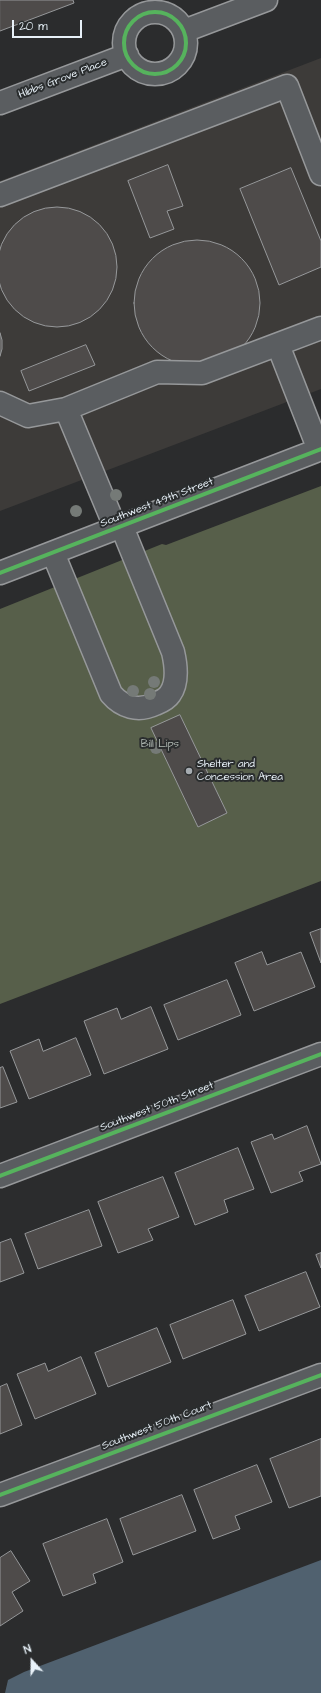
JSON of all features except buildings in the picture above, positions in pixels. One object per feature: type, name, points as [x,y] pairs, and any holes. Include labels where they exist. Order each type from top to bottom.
[{"type":"street","points":[[184,31],[266,0]]},
{"type":"street","points":[[144,7],[157,13],[166,14],[175,19],[184,31],[186,46],[184,56],[170,71],[161,74],[150,74],[140,71],[132,64],[124,46],[125,35],[144,7]]},
{"type":"street","name":"Hibbs Grove Place","points":[[0,103],[127,55]]},
{"type":"street","points":[[0,195],[287,86],[321,174]]},
{"type":"street","points":[[0,403],[28,416],[66,409],[157,372],[202,373],[321,328]]},
{"type":"street","points":[[278,345],[320,450]]},
{"type":"street","points":[[53,553],[110,694],[116,700],[134,708],[152,706],[170,695],[174,684],[175,663],[173,652],[66,409]]},
{"type":"street","name":"Southwest 49th Street","points":[[0,573],[320,450]]},
{"type":"street","name":"Southwest 50th Street","points":[[0,1176],[321,1054]]},
{"type":"street","name":"Southwest 50th Court","points":[[0,1495],[321,1375]]},
{"type":"shaded area","points":[[321,58],[321,389],[0,511],[0,181]]},
{"type":"green space","name":"Bill Lips","points":[[321,486],[321,881],[0,1004],[0,609],[162,544],[166,545]]},
{"type":"water","points":[[321,1560],[321,1693],[5,1693],[8,1680],[24,1672]]},
{"type":"cycle path","points":[[155,12],[172,17],[177,21],[181,26],[186,43],[181,60],[177,65],[172,69],[155,74],[138,69],[133,65],[129,60],[124,43],[129,26],[133,21],[138,17],[155,12]]},
{"type":"cycle path","points":[[0,573],[321,449]]},
{"type":"cycle path","points":[[0,1176],[321,1054]]},
{"type":"cycle path","points":[[0,1495],[321,1375]]},
{"type":"place","name":"Shelter and Concession Area","points":[[189,771]]}]
